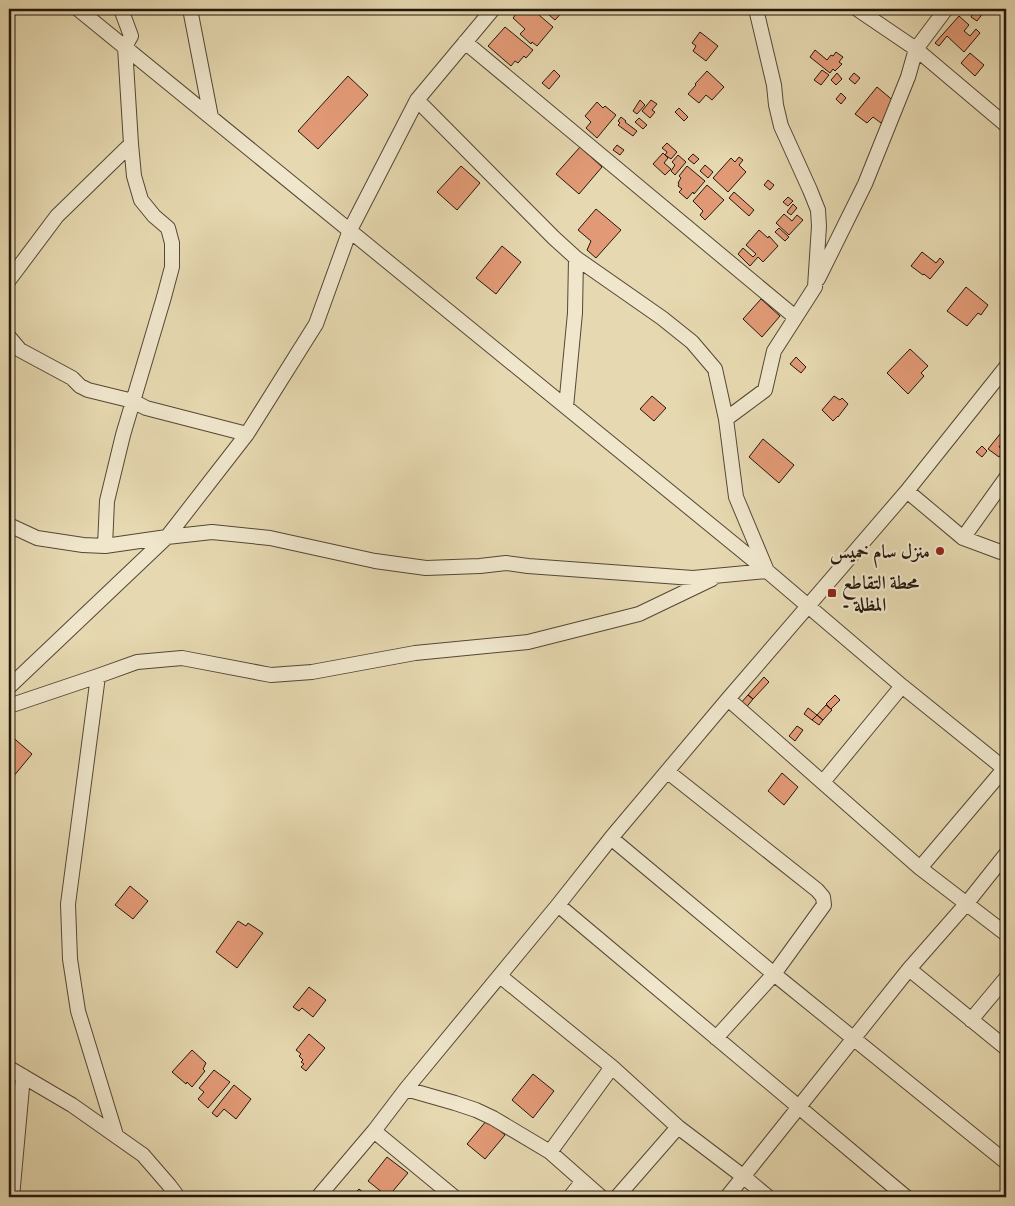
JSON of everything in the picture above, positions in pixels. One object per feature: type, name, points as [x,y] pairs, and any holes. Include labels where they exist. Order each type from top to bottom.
[{"type":"street","points":[[78,9],[767,571],[902,686],[1005,770],[920,868]]},
{"type":"street","points":[[105,546],[107,501],[123,435],[172,267],[172,243],[168,228],[154,216],[141,200],[134,176],[125,47],[131,36],[121,9]]},
{"type":"street","points":[[190,9],[212,118]]},
{"type":"street","points":[[9,688],[167,537],[248,434],[316,324],[350,230],[417,100],[493,9]]},
{"type":"street","points":[[756,9],[774,85],[781,126],[818,210],[819,226],[815,286]]},
{"type":"street","points":[[857,9],[916,49],[1006,124]]},
{"type":"street","points":[[726,419],[764,390],[774,351],[815,286],[865,184],[908,77],[916,49],[946,9]]},
{"type":"street","points":[[465,42],[795,317]]},
{"type":"street","points":[[417,100],[576,258],[662,318],[692,342],[715,369],[726,419],[736,497],[767,571]]},
{"type":"street","points":[[9,280],[57,216],[131,144]]},
{"type":"street","points":[[566,407],[575,313],[576,258]]},
{"type":"street","points":[[9,337],[20,350],[72,378],[80,386],[88,390],[133,401],[146,408],[248,434]]},
{"type":"street","points":[[318,1197],[611,838],[907,491],[1004,373]]},
{"type":"street","points":[[963,538],[1006,478]]},
{"type":"street","points":[[907,491],[963,538],[1006,554]]},
{"type":"street","points":[[9,525],[37,538],[83,545],[105,546],[212,532],[270,538],[375,562],[426,568],[506,563],[693,578],[767,571]]},
{"type":"street","points":[[9,706],[137,662],[182,658],[271,675],[312,672],[416,653],[528,642],[639,614],[720,576]]},
{"type":"street","points":[[98,676],[68,904],[70,959],[78,1011],[116,1136]]},
{"type":"street","points":[[823,782],[902,686]]},
{"type":"street","points":[[728,699],[920,868],[1006,934]]},
{"type":"street","points":[[668,772],[817,890],[823,897],[824,905],[774,974],[716,1038]]},
{"type":"street","points":[[611,838],[774,974],[1006,1162]]},
{"type":"street","points":[[727,1197],[909,969],[967,903],[1006,854]]},
{"type":"street","points":[[558,905],[906,1197]]},
{"type":"street","points":[[909,969],[1006,1048]]},
{"type":"street","points":[[500,976],[612,1067],[678,1127],[768,1197]]},
{"type":"street","points":[[972,1020],[1006,978]]},
{"type":"street","points":[[550,1152],[612,1067]]},
{"type":"street","points":[[9,1068],[72,1106],[143,1155],[178,1197]]},
{"type":"street","points":[[12,1197],[24,1076]]},
{"type":"street","points":[[406,1089],[476,1110],[493,1118],[550,1152],[601,1197]]},
{"type":"street","points":[[617,1197],[678,1127]]},
{"type":"street","points":[[374,1130],[454,1197]]},
{"type":"street","points":[[570,1197],[583,1181]]},
{"type":"building","points":[[520,9],[532,9],[553,27],[537,46],[532,42],[531,44],[520,34],[525,29],[513,18]]},
{"type":"building","points":[[541,9],[565,9],[555,20],[549,15],[551,13]]},
{"type":"building","points":[[967,9],[992,9],[988,14],[984,12],[977,21],[971,17],[972,15]]},
{"type":"building","points":[[959,16],[969,25],[964,31],[970,36],[976,29],[980,33],[964,52],[947,36],[939,46],[935,43]]},
{"type":"building","points":[[505,27],[533,50],[526,58],[524,56],[518,63],[515,61],[511,66],[488,46]]},
{"type":"building","points":[[700,32],[718,46],[706,61],[693,51],[696,46],[692,43]]},
{"type":"building","points":[[815,50],[827,60],[836,52],[843,57],[839,62],[842,64],[830,73],[810,57]]},
{"type":"building","points":[[970,53],[984,65],[975,76],[961,63]]},
{"type":"building","points":[[554,70],[560,76],[549,89],[542,83]]},
{"type":"building","points":[[822,70],[829,75],[821,85],[814,80]]},
{"type":"building","points":[[707,71],[724,87],[712,100],[706,95],[699,103],[688,94]]},
{"type":"building","points":[[837,73],[842,79],[836,85],[831,80]]},
{"type":"building","points":[[854,73],[860,78],[855,84],[849,79]]},
{"type":"building","points":[[348,76],[368,95],[318,149],[298,131]]},
{"type":"building","points":[[877,87],[896,103],[881,123],[873,117],[867,123],[855,114]]},
{"type":"building","points":[[841,93],[846,98],[841,104],[836,99]]},
{"type":"building","points":[[640,100],[645,105],[637,114],[633,111]]},
{"type":"building","points":[[651,100],[657,104],[652,110],[655,112],[650,118],[642,111]]},
{"type":"building","points":[[597,102],[603,108],[605,106],[616,115],[597,138],[586,128],[591,122],[585,116]]},
{"type":"building","points":[[679,108],[688,117],[684,121],[675,112]]},
{"type":"building","points":[[621,117],[637,131],[633,136],[618,125]]},
{"type":"building","points":[[639,118],[647,125],[643,129],[635,122]]},
{"type":"building","points":[[667,143],[677,152],[671,159],[665,155],[667,152],[662,148]]},
{"type":"building","points":[[617,145],[624,150],[620,155],[613,150]]},
{"type":"building","points":[[580,147],[602,167],[579,194],[556,174]]},
{"type":"building","points":[[663,153],[668,158],[664,163],[671,169],[665,175],[653,164]]},
{"type":"building","points":[[693,154],[699,159],[694,164],[688,159]]},
{"type":"building","points":[[678,155],[686,162],[675,175],[671,171],[675,165],[672,162]]},
{"type":"building","points":[[739,157],[743,160],[739,165],[746,172],[728,192],[713,178],[731,158],[735,162]]},
{"type":"building","points":[[705,165],[713,172],[708,178],[700,171]]},
{"type":"building","points":[[461,166],[480,183],[457,210],[437,192]]},
{"type":"building","points":[[687,166],[705,181],[687,199],[679,192],[682,189],[678,186],[678,183],[681,178],[679,176]]},
{"type":"building","points":[[768,180],[774,185],[770,190],[764,185]]},
{"type":"building","points":[[707,185],[724,200],[705,220],[700,215],[703,211],[693,201]]},
{"type":"building","points":[[734,192],[754,210],[749,216],[729,198]]},
{"type":"building","points":[[788,197],[793,201],[788,206],[783,202]]},
{"type":"building","points":[[793,204],[797,208],[791,215],[787,212]]},
{"type":"building","points":[[596,209],[621,230],[596,258],[587,250],[591,241],[578,230]]},
{"type":"building","points":[[784,214],[792,221],[797,215],[803,220],[789,235],[776,223]]},
{"type":"building","points":[[779,228],[789,237],[785,241],[775,232]]},
{"type":"building","points":[[759,230],[768,238],[769,236],[778,246],[763,262],[758,257],[750,266],[738,254],[743,248],[753,257],[756,254],[746,245]]},
{"type":"building","points":[[502,246],[521,262],[496,294],[476,278]]},
{"type":"building","points":[[922,252],[936,263],[940,258],[944,262],[930,279],[911,266]]},
{"type":"building","points":[[966,287],[988,305],[981,315],[978,313],[967,326],[947,311]]},
{"type":"building","points":[[761,299],[780,316],[762,337],[743,319]]},
{"type":"building","points":[[910,349],[928,366],[921,373],[924,376],[908,394],[887,373]]},
{"type":"building","points":[[796,357],[806,367],[801,373],[790,364]]},
{"type":"building","points":[[652,396],[666,408],[654,421],[640,409]]},
{"type":"building","points":[[834,396],[840,400],[842,398],[848,404],[833,421],[822,410]]},
{"type":"building","points":[[1000,434],[1006,438],[999,447],[1004,450],[999,457],[988,449]]},
{"type":"building","points":[[763,439],[794,465],[779,483],[749,457]]},
{"type":"building","points":[[982,446],[987,451],[982,457],[976,452]]},
{"type":"building","points":[[764,677],[769,682],[753,699],[748,695]]},
{"type":"building","points":[[748,695],[753,699],[745,709],[740,704]]},
{"type":"building","points":[[835,695],[840,700],[831,709],[826,704]]},
{"type":"building","points":[[826,705],[832,710],[823,720],[817,715]]},
{"type":"building","points":[[808,708],[817,715],[812,720],[804,714]]},
{"type":"building","points":[[817,715],[823,720],[819,725],[812,720]]},
{"type":"building","points":[[797,726],[803,730],[795,741],[789,736]]},
{"type":"building","points":[[9,734],[32,754],[13,777],[9,773]]},
{"type":"building","points":[[782,773],[798,787],[784,805],[768,791]]},
{"type":"building","points":[[130,886],[148,901],[133,919],[115,905]]},
{"type":"building","points":[[238,921],[246,926],[248,923],[263,933],[237,968],[216,952]]},
{"type":"building","points":[[309,987],[326,1000],[313,1017],[302,1008],[299,1011],[293,1007]]},
{"type":"building","points":[[309,1034],[325,1048],[306,1071],[301,1067],[304,1064],[299,1056],[301,1054],[296,1050]]},
{"type":"building","points":[[192,1050],[206,1063],[203,1069],[205,1071],[192,1087],[172,1072]]},
{"type":"building","points":[[214,1070],[230,1082],[208,1108],[198,1099],[204,1092],[199,1088]]},
{"type":"building","points":[[533,1074],[554,1091],[533,1118],[512,1100]]},
{"type":"building","points":[[234,1085],[251,1099],[236,1119],[224,1109],[217,1117],[212,1113]]},
{"type":"building","points":[[487,1120],[505,1135],[485,1159],[467,1144]]},
{"type":"building","points":[[387,1157],[408,1173],[388,1197],[368,1181]]},
{"type":"building","points":[[359,1189],[369,1197],[352,1197]]},
{"type":"place","name":"منزل سام خميس","points":[[940,551]]},
{"type":"place","name":"محطة التقاطع - المظلة","points":[[832,593]]}]
